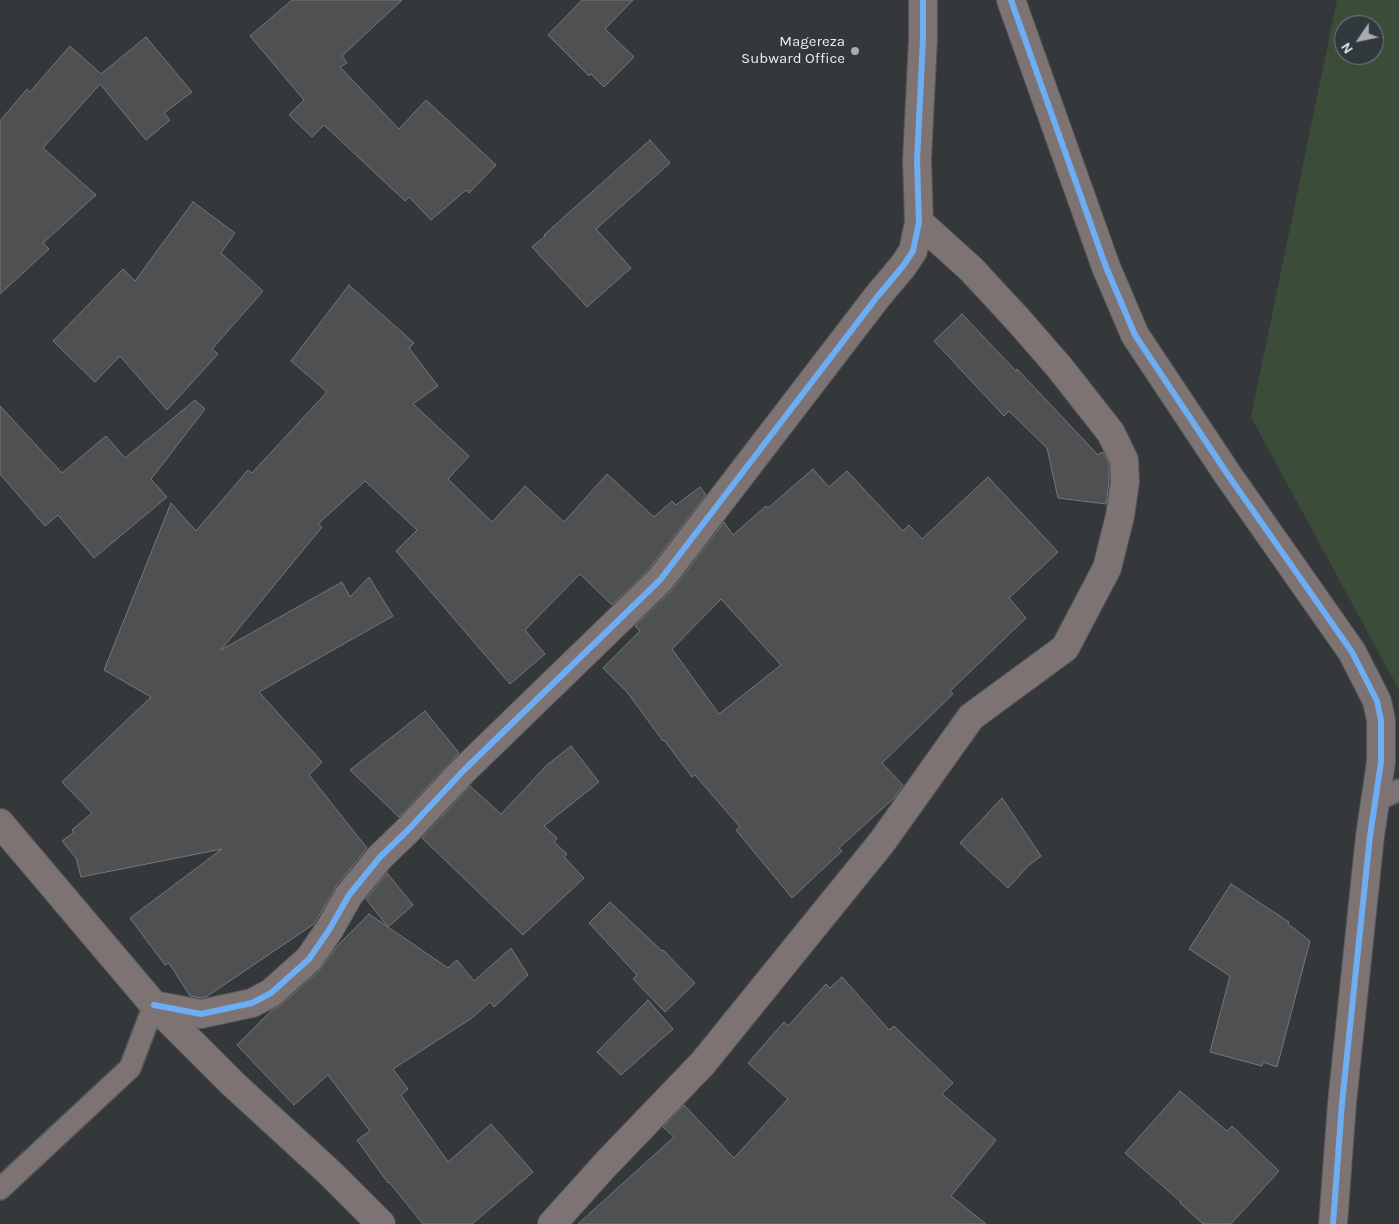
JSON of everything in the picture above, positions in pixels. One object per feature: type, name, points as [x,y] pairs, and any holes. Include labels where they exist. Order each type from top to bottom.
[{"type":"street","points":[[154,1005],[201,1014],[252,1004],[271,993],[309,959],[329,930],[349,895],[380,857],[464,770],[660,580],[903,266],[913,250],[918,222],[916,160],[923,39],[923,0]]},
{"type":"street","points":[[1011,0],[1106,267],[1136,335],[1228,476],[1352,652],[1373,691],[1380,712],[1382,735],[1381,762],[1387,796],[1370,836],[1342,1103],[1333,1224]]},
{"type":"street","points":[[552,1224],[606,1164],[703,1063],[882,842],[971,717],[1064,648],[1107,568],[1120,516],[1125,482],[1124,460],[1111,432],[1020,322],[972,270],[918,222]]},
{"type":"street","points":[[0,823],[154,1005],[233,1084],[330,1173],[381,1224]]},
{"type":"lane","points":[[0,1189],[130,1068],[154,1005]]},
{"type":"green space","points":[[1337,0],[1399,0],[1399,690],[1251,417]]},
{"type":"building","points":[[292,0],[402,0],[342,56],[347,63],[340,67],[399,129],[426,100],[496,165],[469,193],[466,190],[431,220],[409,197],[405,201],[324,125],[312,137],[289,115],[304,100],[250,36]]},
{"type":"building","points":[[582,0],[633,0],[605,29],[634,57],[604,87],[591,74],[589,76],[548,35]]},
{"type":"building","points":[[146,37],[192,92],[164,113],[170,120],[146,140],[100,84],[43,148],[96,195],[43,243],[49,249],[0,294],[0,121],[27,89],[30,92],[70,46],[101,74]]},
{"type":"building","points":[[650,140],[670,163],[596,229],[631,268],[587,307],[532,247]]},
{"type":"building","points":[[193,202],[235,233],[221,253],[263,291],[212,349],[218,354],[167,410],[120,356],[95,382],[53,341],[123,269],[135,281]]},
{"type":"building","points":[[349,285],[414,343],[409,348],[438,386],[413,404],[469,456],[448,479],[492,522],[525,486],[564,522],[607,474],[654,517],[672,501],[676,505],[700,487],[706,495],[648,570],[612,605],[580,574],[525,630],[545,654],[510,684],[396,551],[417,530],[365,481],[318,524],[322,527],[221,650],[342,582],[350,597],[369,577],[393,616],[259,692],[322,762],[309,775],[367,848],[337,885],[314,924],[206,997],[190,996],[169,963],[165,965],[130,918],[222,849],[81,877],[76,858],[62,841],[74,832],[72,830],[92,813],[62,782],[151,697],[104,670],[171,503],[196,531],[248,470],[252,473],[327,392],[291,361]]},
{"type":"building","points":[[962,314],[1098,455],[1102,452],[1104,454],[1109,464],[1106,504],[1058,498],[1047,448],[1009,411],[1004,416],[934,341]]},
{"type":"building","points":[[195,400],[205,409],[151,479],[167,497],[94,558],[58,515],[45,526],[0,474],[0,406],[62,473],[106,436],[125,458]]},
{"type":"building","points":[[813,469],[829,487],[847,471],[903,531],[909,525],[922,539],[988,477],[1058,552],[1009,598],[1026,618],[950,691],[953,694],[882,763],[903,785],[895,797],[839,848],[842,851],[792,898],[736,830],[740,827],[695,775],[692,777],[627,692],[603,668],[640,631],[635,626],[672,590],[724,522],[733,535],[766,506],[768,508]],"holes":[[[721,599],[781,665],[719,714],[672,649]]]},
{"type":"building","points":[[425,711],[459,753],[399,817],[350,770]]},
{"type":"building","points":[[571,746],[599,782],[544,826],[557,838],[554,842],[567,854],[564,857],[584,878],[523,935],[422,838],[470,786],[501,814],[547,765]]},
{"type":"building","points":[[1002,798],[1041,856],[1029,865],[1008,888],[960,843]]},
{"type":"building","points":[[387,873],[413,905],[388,927],[366,899]]},
{"type":"building","points":[[1231,884],[1289,922],[1288,924],[1310,941],[1277,1067],[1263,1062],[1262,1066],[1210,1052],[1230,976],[1189,949]]},
{"type":"building","points":[[610,902],[663,950],[695,983],[665,1012],[633,979],[637,975],[589,923]]},
{"type":"building","points":[[369,914],[448,968],[457,960],[474,981],[511,948],[528,975],[494,1007],[490,1002],[472,1018],[393,1069],[408,1089],[401,1095],[448,1162],[491,1124],[533,1172],[472,1224],[423,1224],[388,1183],[357,1140],[370,1131],[328,1075],[294,1105],[237,1045],[271,1011],[281,1005],[319,971],[338,945]]},
{"type":"building","points":[[842,977],[889,1030],[894,1026],[953,1083],[942,1094],[996,1140],[951,1196],[986,1224],[578,1224],[674,1137],[663,1127],[684,1105],[734,1158],[788,1099],[748,1063],[784,1022],[788,1026],[826,984],[830,988]]},
{"type":"building","points":[[648,1000],[673,1029],[621,1075],[597,1052]]},
{"type":"building","points":[[1180,1091],[1227,1131],[1232,1126],[1279,1171],[1231,1224],[1203,1224],[1125,1153]]},
{"type":"cycle path","points":[[154,1005],[201,1014],[252,1003],[271,993],[309,959],[329,930],[349,895],[380,857],[464,770],[660,580],[877,297],[903,266],[913,251],[919,222],[917,160],[923,0]]},
{"type":"cycle path","points":[[1011,0],[1106,267],[1135,335],[1228,475],[1352,652],[1377,701],[1381,720],[1381,762],[1370,836],[1342,1103],[1333,1224]]},
{"type":"place","name":"Magereza Subward Office","points":[[855,51]]}]
